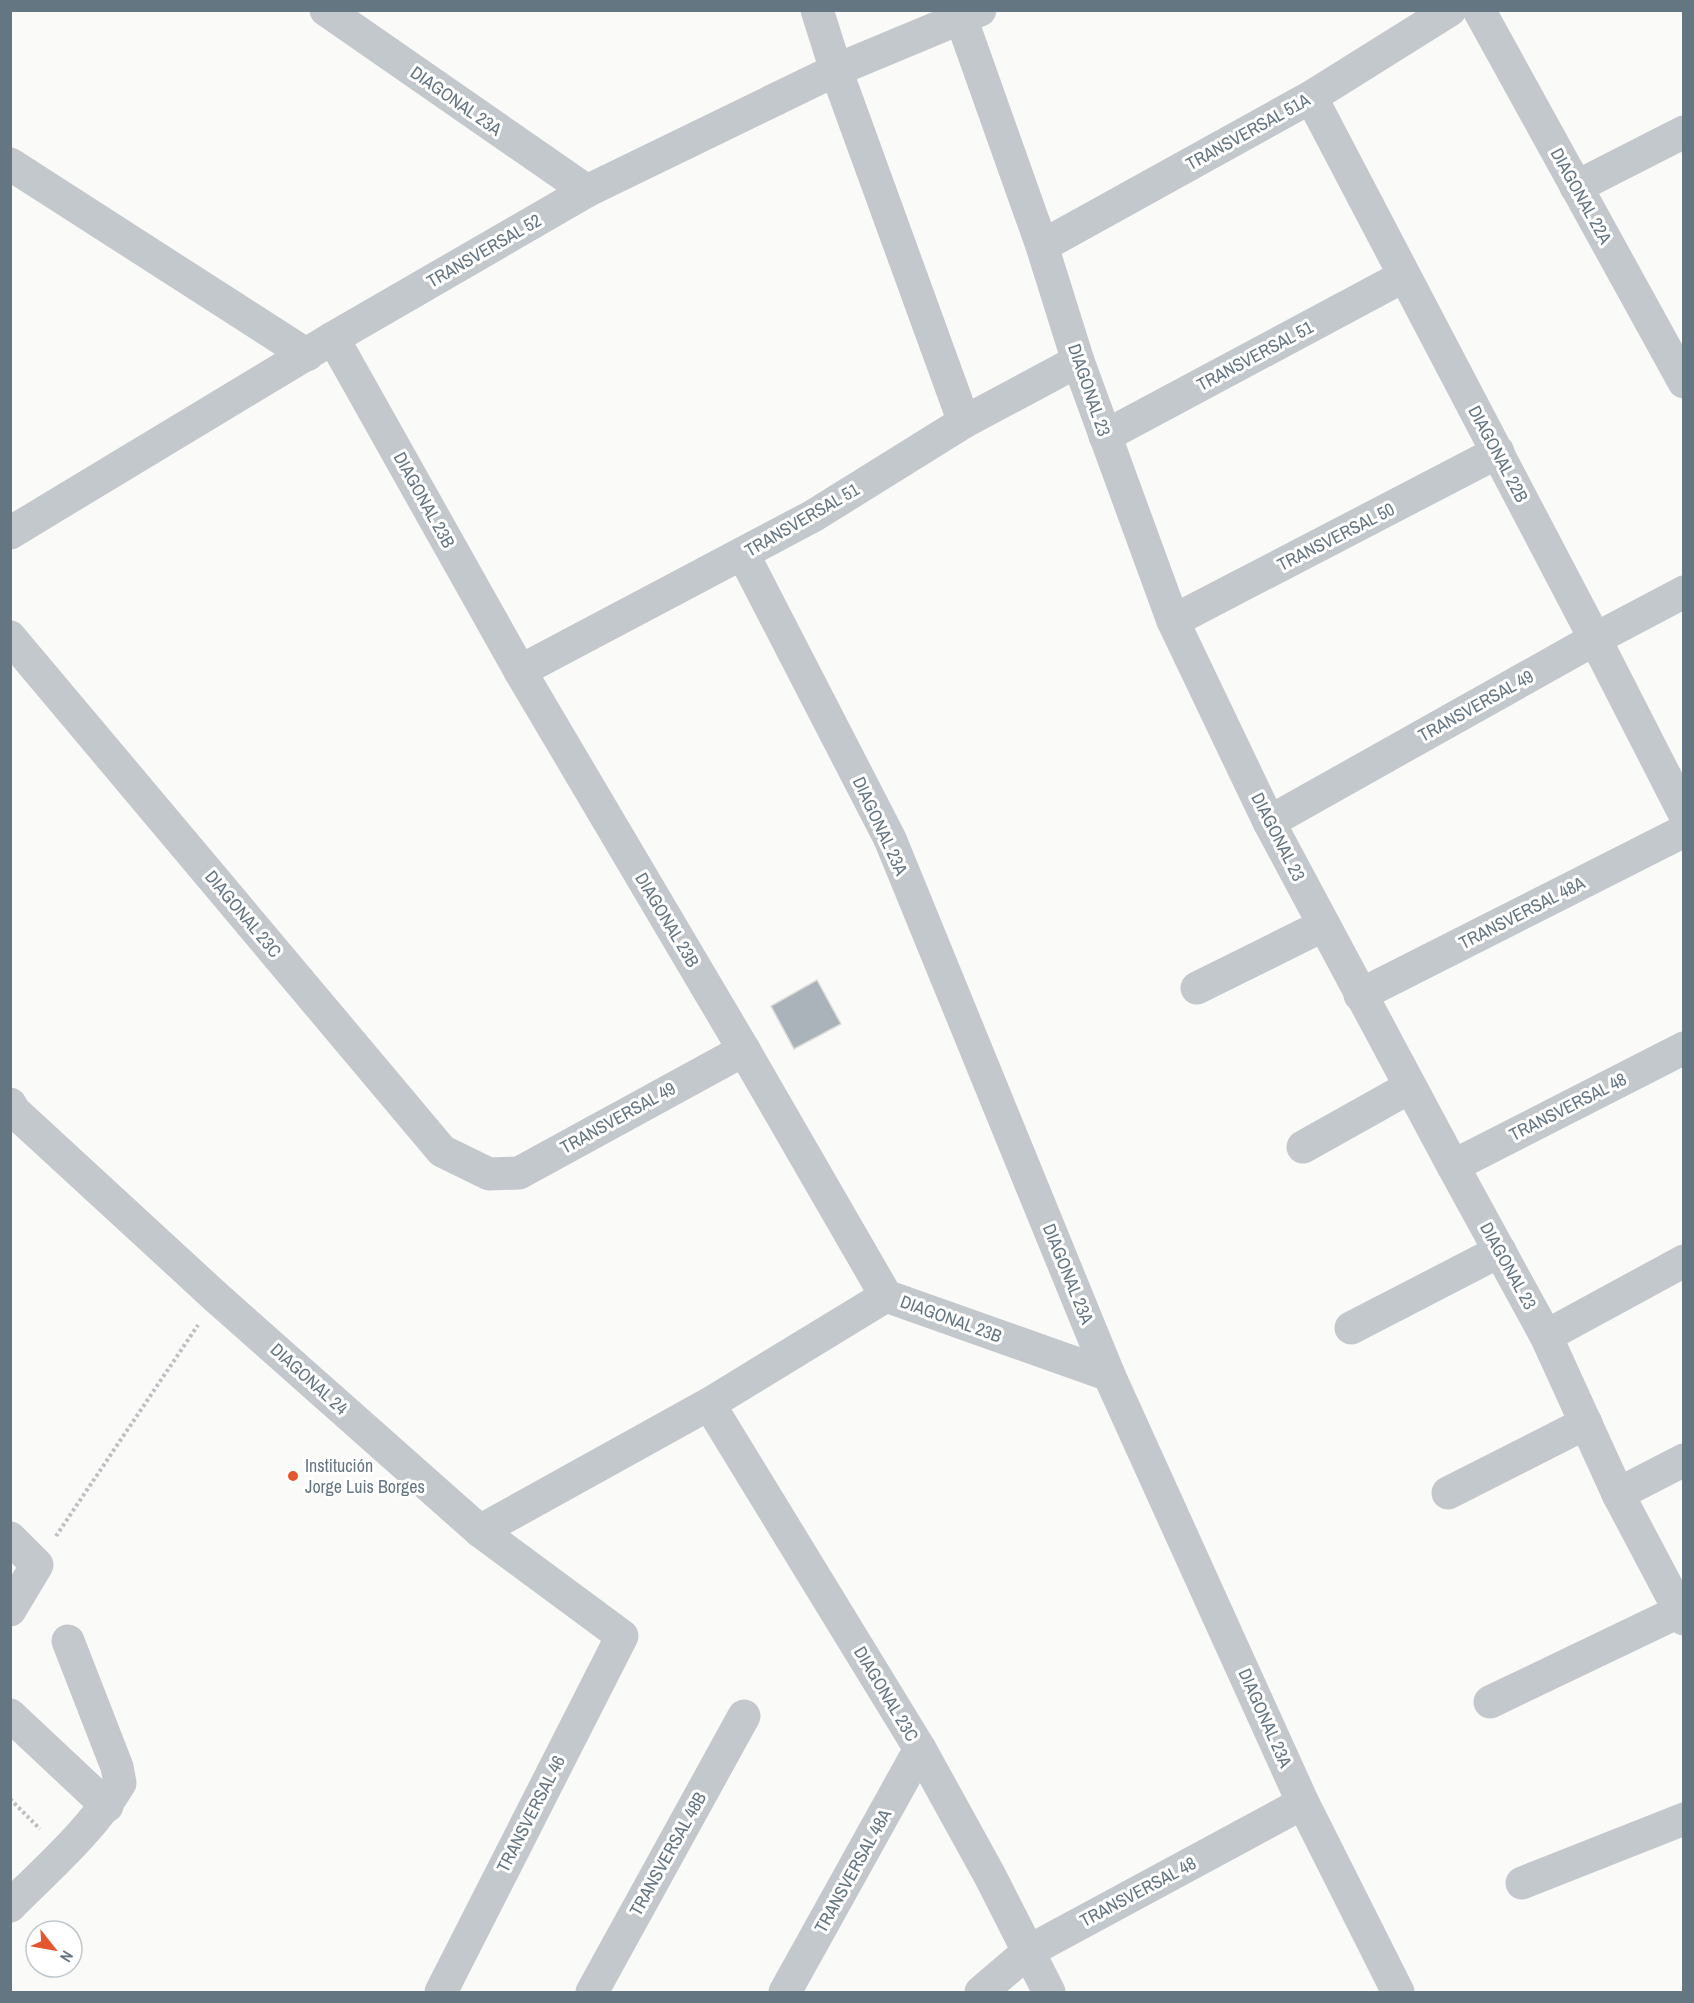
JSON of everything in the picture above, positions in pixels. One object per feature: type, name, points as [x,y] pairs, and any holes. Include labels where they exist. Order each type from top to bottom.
[{"type":"street","name":"DIAGONAL 23A","points":[[326,10],[587,191]]},
{"type":"street","points":[[817,10],[836,70],[964,422]]},
{"type":"street","name":"TRANSVERSAL 51A","points":[[1042,246],[1311,97],[1450,10]]},
{"type":"street","name":"DIAGONAL 22A","points":[[1479,10],[1576,187],[1679,363]]},
{"type":"street","name":"TRANSVERSAL 52","points":[[10,533],[320,347],[587,191],[836,70],[970,14]]},
{"type":"street","name":"DIAGONAL 23","points":[[970,14],[1078,360],[1173,621],[1269,822],[1360,995],[1546,1336],[1618,1494],[1682,1615]]},
{"type":"street","name":"DIAGONAL 22B","points":[[1311,97],[1498,452],[1683,813]]},
{"type":"street","points":[[1576,187],[1683,132]]},
{"type":"street","name":"DIAGONAL 23B","points":[[10,164],[320,347],[520,671],[886,1296],[1109,1375]]},
{"type":"street","name":"TRANSVERSAL 51","points":[[1105,436],[1404,276]]},
{"type":"street","name":"TRANSVERSAL 51","points":[[520,671],[813,516],[964,422],[1078,360]]},
{"type":"street","name":"TRANSVERSAL 50","points":[[1173,621],[1498,452]]},
{"type":"street","name":"DIAGONAL 23A","points":[[743,554],[890,839],[1109,1375],[1303,1803],[1398,1992]]},
{"type":"street","name":"TRANSVERSAL 49","points":[[1269,822],[1683,592]]},
{"type":"street","name":"DIAGONAL 23C","points":[[10,637],[442,1151],[489,1174]]},
{"type":"street","name":"TRANSVERSAL 48A","points":[[1360,995],[1683,831]]},
{"type":"street","points":[[1197,988],[1323,925]]},
{"type":"street","name":"TRANSVERSAL 48","points":[[1453,1166],[1683,1048]]},
{"type":"street","name":"TRANSVERSAL 49","points":[[489,1174],[519,1173],[744,1050]]},
{"type":"street","points":[[1303,1147],[1410,1087]]},
{"type":"street","name":"DIAGONAL 24","points":[[12,1115],[480,1531],[622,1635]]},
{"type":"street","points":[[1351,1328],[1500,1251]]},
{"type":"street","points":[[1546,1336],[1683,1262]]},
{"type":"street","points":[[480,1531],[709,1404],[886,1296]]},
{"type":"street","name":"DIAGONAL 23C","points":[[709,1404],[920,1749],[990,1876],[1049,1992]]},
{"type":"street","points":[[1448,1493],[1586,1423]]},
{"type":"street","points":[[1618,1494],[1683,1460]]},
{"type":"street","points":[[10,1538],[37,1565],[10,1610]]},
{"type":"street","points":[[1490,1702],[1682,1615]]},
{"type":"street","name":"TRANSVERSAL 46","points":[[441,1992],[622,1635]]},
{"type":"street","points":[[10,1905],[64,1853],[106,1806],[120,1783],[117,1767],[68,1641]]},
{"type":"street","points":[[10,1715],[106,1806]]},
{"type":"street","name":"TRANSVERSAL 48B","points":[[591,1992],[744,1716]]},
{"type":"street","name":"TRANSVERSAL 48A","points":[[785,1992],[920,1749]]},
{"type":"street","name":"TRANSVERSAL 48","points":[[981,1992],[1029,1951],[1303,1803]]},
{"type":"street","points":[[1522,1883],[1683,1819]]},
{"type":"path","points":[[37,1565],[216,1297]]},
{"type":"building","points":[[817,980],[841,1024],[794,1049],[771,1006]]},
{"type":"place","name":"Institución Jorge Luis Borges","points":[[293,1476]]}]
